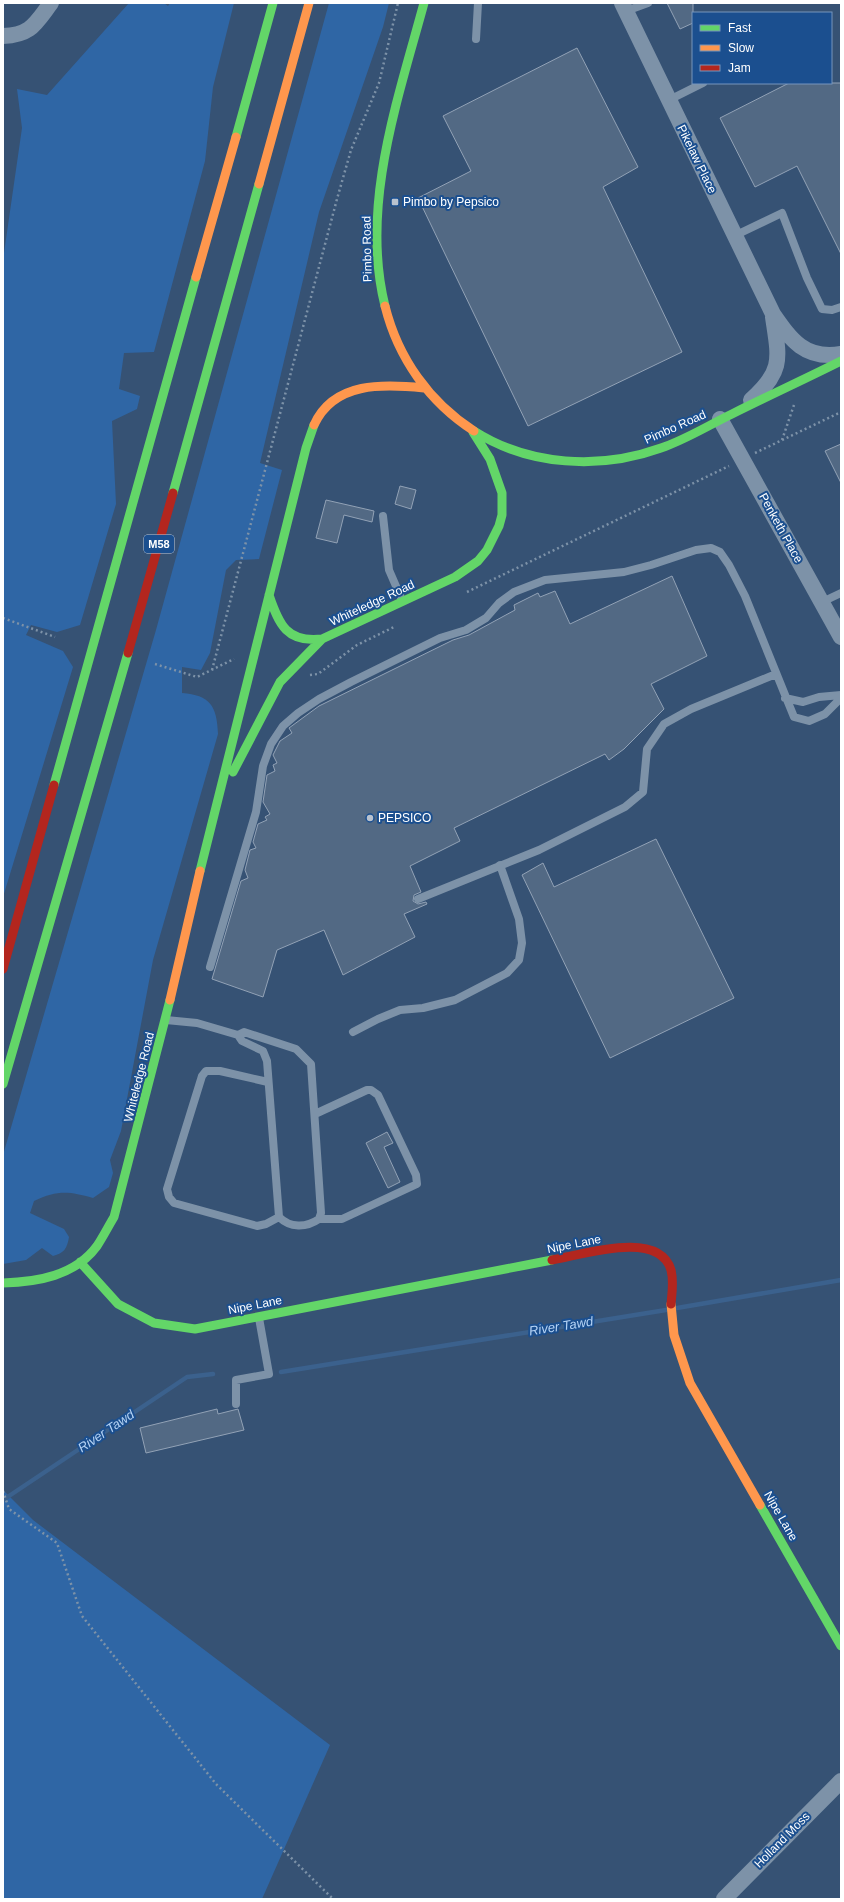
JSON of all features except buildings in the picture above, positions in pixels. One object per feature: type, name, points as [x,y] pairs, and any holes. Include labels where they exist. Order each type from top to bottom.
[{"type":"main road","points":[[3,969],[273,3]]},
{"type":"main road","name":"M58","points":[[3,1084],[152,573],[309,3]]},
{"type":"main road","name":"Pimbo Road","points":[[424,3],[388,146],[378,208],[377,243],[379,282],[388,319],[405,360],[424,388],[456,418],[471,429],[512,450],[537,458],[564,462],[590,463],[612,461],[639,456],[662,448],[841,361]]},
{"type":"main road","name":"Whiteledge Road","points":[[3,1283],[31,1282],[45,1279],[69,1269],[80,1262],[100,1243],[114,1217],[166,1019],[215,806],[306,448],[315,423],[327,405],[346,392],[370,385],[388,384],[424,388]]},
{"type":"main road","name":"Whiteledge Road","points":[[215,806],[280,682],[322,639],[455,577],[478,561],[487,550],[499,526],[503,504],[500,482],[490,459],[471,429]]},
{"type":"main road","points":[[269,595],[277,620],[283,629],[299,639],[310,642],[322,639]]},
{"type":"main road","name":"Nipe Lane","points":[[80,1262],[118,1304],[154,1323],[195,1329],[622,1247],[638,1246],[655,1251],[667,1258],[671,1269],[673,1282],[671,1318],[675,1344],[690,1383],[841,1646]]},
{"type":"street","points":[[3,36],[17,36],[25,33],[34,25],[51,3]]},
{"type":"street","name":"Pikelaw Place","points":[[624,7],[773,314],[786,333],[805,350],[821,354],[841,354]]},
{"type":"street","name":"Pikelaw Place","points":[[727,416],[761,391],[771,380],[777,369],[778,349],[773,314]]},
{"type":"street","name":"Penketh Place","points":[[727,416],[743,459],[841,637]]},
{"type":"street","name":"Holland Moss","points":[[724,1899],[841,1781]]},
{"type":"lane","points":[[476,39],[478,3]]},
{"type":"lane","points":[[624,7],[648,3]]},
{"type":"lane","points":[[668,100],[702,84]]},
{"type":"lane","points":[[734,236],[782,213],[807,278],[822,309],[832,310],[841,306]]},
{"type":"lane","points":[[383,516],[389,570],[402,601]]},
{"type":"lane","points":[[210,967],[256,812],[263,766],[271,744],[283,726],[298,713],[319,699],[351,682],[440,638],[466,630],[486,618],[499,603],[514,592],[545,580],[624,572],[696,550],[711,548],[720,552],[745,596],[794,718],[809,721],[825,714],[841,696]]},
{"type":"lane","points":[[822,602],[841,593]]},
{"type":"lane","points":[[418,899],[539,850],[625,807],[643,792],[647,749],[664,724],[691,709],[776,674]]},
{"type":"lane","points":[[785,698],[803,702],[819,697],[841,696]]},
{"type":"lane","points":[[353,1032],[400,1010],[423,1008],[455,1000],[507,973],[519,960],[522,943],[519,919],[500,866]]},
{"type":"lane","points":[[166,1019],[198,1023],[238,1035],[242,1041],[263,1051],[267,1061],[279,1217],[290,1225],[308,1225],[319,1219],[342,1219],[416,1184],[416,1175],[378,1095],[371,1090],[366,1090],[315,1114]]},
{"type":"lane","points":[[238,1035],[244,1032],[296,1048],[311,1064],[321,1213],[319,1219]]},
{"type":"lane","points":[[268,1082],[220,1071],[206,1071],[202,1076],[167,1189],[169,1196],[174,1203],[257,1226],[266,1224],[279,1217]]},
{"type":"lane","points":[[236,1404],[236,1380],[269,1374],[259,1317]]},
{"type":"path","points":[[212,670],[339,192],[351,150],[378,83],[398,3]]},
{"type":"path","points":[[782,440],[799,388],[797,382]]},
{"type":"path","points":[[464,594],[841,412]]},
{"type":"path","points":[[3,618],[55,637]]},
{"type":"path","points":[[307,676],[318,674],[357,645],[400,624]]},
{"type":"path","points":[[155,664],[197,677],[241,655]]},
{"type":"path","points":[[3,1491],[9,1509],[57,1543],[82,1616],[216,1784],[333,1899]]},
{"type":"shaded area","points":[[129,3],[164,3],[168,6],[170,3],[234,3],[213,87],[205,161],[154,352],[124,353],[119,389],[140,396],[137,409],[112,421],[116,504],[80,625],[57,632],[31,625],[26,635],[63,651],[73,667],[3,897],[3,260],[22,128],[17,89],[47,95]]},
{"type":"shaded area","points":[[329,3],[389,3],[383,27],[319,212],[260,463],[282,470],[259,559],[236,560],[226,570],[210,653],[201,670],[182,667],[182,693],[199,696],[210,704],[214,709],[216,716],[218,734],[153,960],[121,1131],[110,1160],[113,1173],[109,1187],[93,1198],[70,1193],[56,1193],[34,1201],[30,1213],[64,1229],[69,1237],[67,1245],[62,1252],[53,1256],[42,1248],[26,1260],[3,1264],[3,1155],[156,630]]},
{"type":"shaded area","points":[[3,1490],[33,1520],[330,1745],[262,1899],[3,1899]]},
{"type":"waterway","name":"River Tawd","points":[[677,1308],[841,1280]]},
{"type":"waterway","name":"River Tawd","points":[[281,1372],[666,1310]]},
{"type":"waterway","name":"River Tawd","points":[[3,1500],[187,1377],[213,1374]]},
{"type":"traffic: fast","points":[[236,137],[273,3]]},
{"type":"traffic: fast","points":[[385,306],[378,268],[377,230],[379,191],[385,153],[403,77],[424,3]]},
{"type":"traffic: fast","points":[[173,493],[259,184]]},
{"type":"traffic: fast","points":[[54,785],[196,277]]},
{"type":"traffic: fast","points":[[474,431],[495,443],[518,452],[541,458],[590,462],[614,460],[638,455],[679,441],[841,361]]},
{"type":"traffic: fast","points":[[200,871],[306,448],[314,425]]},
{"type":"traffic: fast","points":[[233,772],[280,682],[322,639],[455,577],[478,561],[487,550],[499,526],[502,515],[502,493],[490,459],[473,432]]},
{"type":"traffic: fast","points":[[269,595],[281,623],[292,635],[300,638],[322,639]]},
{"type":"traffic: fast","points":[[3,1084],[128,653]]},
{"type":"traffic: fast","points":[[3,1283],[42,1279],[67,1271],[88,1256],[97,1246],[114,1217],[170,1000]]},
{"type":"traffic: fast","points":[[80,1262],[118,1304],[154,1323],[195,1329],[552,1260]]},
{"type":"traffic: fast","points":[[760,1505],[841,1646]]},
{"type":"traffic: slow","points":[[259,184],[309,3]]},
{"type":"traffic: slow","points":[[196,277],[236,137]]},
{"type":"traffic: slow","points":[[385,306],[398,343],[407,361],[418,377],[443,407],[474,431]]},
{"type":"traffic: slow","points":[[314,425],[323,411],[334,400],[347,393],[362,388],[377,386],[424,388]]},
{"type":"traffic: slow","points":[[170,1000],[200,871]]},
{"type":"traffic: slow","points":[[671,1304],[674,1335],[690,1383],[760,1505]]},
{"type":"traffic: jam","points":[[128,653],[173,493]]},
{"type":"traffic: jam","points":[[3,969],[54,785]]},
{"type":"traffic: jam","points":[[552,1260],[600,1250],[618,1248],[652,1250],[664,1258],[671,1270],[673,1283],[671,1304]]},
{"type":"place","name":"Pimbo by Pepsico","points":[[395,202]]},
{"type":"place","name":"PEPSICO","points":[[370,818]]}]
